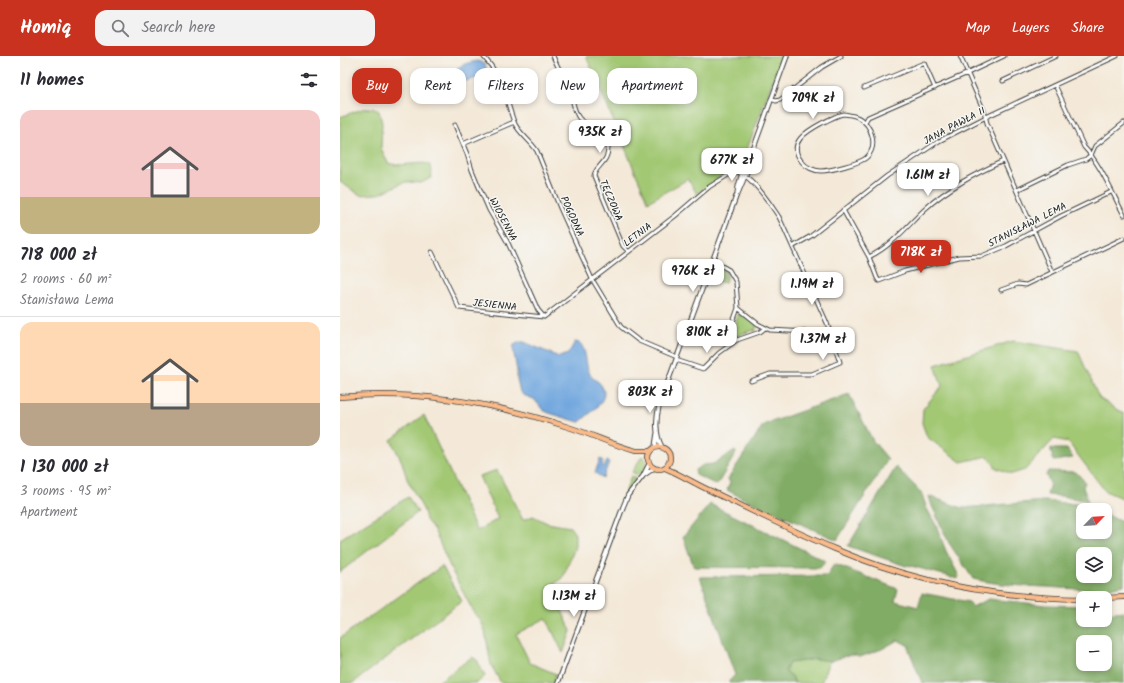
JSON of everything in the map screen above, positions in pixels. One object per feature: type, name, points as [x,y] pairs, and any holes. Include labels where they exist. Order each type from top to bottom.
[{"type":"main road","points":[[340,397],[401,396],[443,399],[479,404],[546,420],[636,452],[648,461],[654,468],[665,468],[830,547],[870,562],[952,586],[992,593],[1035,598],[1076,599]]},
{"type":"main road","points":[[636,452],[650,451],[655,447],[662,447],[669,453],[670,462],[679,475]]},
{"type":"main road","points":[[648,461],[650,451]]},
{"type":"main road","points":[[665,468],[670,462]]},
{"type":"main road","points":[[1112,598],[1124,597]]},
{"type":"street","name":"POGODNA","points":[[483,56],[497,73],[516,126],[532,142],[537,150],[560,208],[592,279],[621,327],[639,341],[703,369],[719,353],[737,340]]},
{"type":"street","name":"TĘCZOWA","points":[[553,56],[563,81],[569,91],[579,118],[585,123],[598,129],[608,142],[605,162],[594,173],[594,176],[623,246],[628,251]]},
{"type":"street","points":[[662,447],[658,433],[658,410],[787,56]]},
{"type":"street","points":[[771,99],[776,101],[780,100],[822,67],[841,56]]},
{"type":"street","points":[[960,56],[984,111],[987,123],[1003,161],[1052,272]]},
{"type":"street","points":[[993,56],[995,61]]},
{"type":"street","points":[[865,122],[868,117],[1004,56]]},
{"type":"street","points":[[1003,80],[1056,56]]},
{"type":"street","name":"JANA PAWŁA II","points":[[794,246],[805,241],[880,180],[917,154],[986,117],[1118,56]]},
{"type":"street","points":[[864,88],[924,64],[934,88]]},
{"type":"street","points":[[1054,85],[1084,147],[1100,170],[1124,215]]},
{"type":"street","points":[[844,114],[855,116],[865,122],[871,136],[873,146],[870,154],[862,161],[820,171],[809,168],[799,159],[797,150],[799,142],[808,130],[835,116],[844,114]]},
{"type":"street","points":[[463,144],[514,122]]},
{"type":"street","points":[[1017,190],[1068,165],[1086,159],[1091,155],[1096,146],[1124,123]]},
{"type":"street","name":"WIOSENNA","points":[[455,125],[479,187],[511,250],[538,310],[544,317]]},
{"type":"street","points":[[843,210],[869,257],[888,247],[924,210],[940,197],[964,180],[1003,161]]},
{"type":"street","name":"LETNIA","points":[[544,317],[675,216],[709,187],[735,171],[744,174]]},
{"type":"street","points":[[744,174],[770,203],[779,216],[794,246],[831,332],[840,362],[812,374],[770,374],[751,381]]},
{"type":"street","name":"STANISŁAWA LEMA","points":[[869,257],[879,281],[905,270],[959,257],[982,256],[1006,246],[1061,216],[1111,192]]},
{"type":"street","points":[[1001,290],[1018,284],[1026,285],[1124,238]]},
{"type":"street","name":"JESIENNA","points":[[432,252],[459,308],[544,317]]},
{"type":"street","points":[[712,261],[726,268],[734,277],[738,308],[733,322],[734,338],[737,340],[760,332],[765,328]]},
{"type":"street","points":[[738,308],[765,328],[826,333],[831,332]]},
{"type":"street","points":[[655,447],[658,433]]},
{"type":"street","points":[[643,476],[648,461]]},
{"type":"street","points":[[558,683],[627,497],[643,476],[654,468]]},
{"type":"green space","points":[[586,56],[782,56],[743,160],[697,194],[688,179],[648,202],[599,87],[599,68],[591,68]]},
{"type":"green space","points":[[373,108],[379,111],[382,123],[381,148],[388,163],[398,165],[419,163],[429,164],[432,170],[431,178],[421,183],[405,182],[379,194],[360,195],[340,182],[340,117],[362,109]]},
{"type":"green space","points":[[715,265],[725,270],[722,277],[724,278],[726,271],[728,272],[725,283],[710,279],[708,282]]},
{"type":"green space","points":[[740,314],[757,324],[755,332],[754,330],[741,334],[737,337],[734,332],[734,327],[736,329],[737,315]]},
{"type":"green space","points":[[1013,341],[1078,351],[1099,398],[1124,414],[1124,499],[1105,491],[1068,442],[1054,439],[1025,470],[1012,474],[996,468],[988,456],[961,462],[927,437],[922,423],[923,409],[942,386],[935,365]]},
{"type":"green space","points":[[849,394],[873,441],[888,459],[837,540],[727,490],[730,483],[728,479],[763,425]]},
{"type":"green space","points":[[424,415],[477,531],[498,519],[479,476],[497,470],[523,520],[533,516],[547,523],[570,527],[575,534],[575,547],[563,578],[551,586],[571,631],[563,653],[546,618],[516,634],[530,663],[556,674],[553,683],[501,683],[491,665],[485,631],[481,621],[474,613],[452,571],[434,530],[426,520],[424,511],[407,479],[402,462],[391,440]]},
{"type":"green space","points":[[1051,448],[1067,449],[1073,458],[1054,461],[1052,457],[1053,455],[1051,454]]},
{"type":"green space","points":[[735,451],[736,453],[717,485],[696,475],[695,470],[703,465],[713,464]]},
{"type":"green space","points":[[642,456],[646,460],[647,464],[642,474],[637,475],[632,472]]},
{"type":"green space","points":[[896,467],[921,492],[946,551],[959,576],[958,579],[908,565],[906,566],[848,546]]},
{"type":"green space","points":[[1048,471],[1076,472],[1085,482],[1083,487],[1088,501],[1047,495],[1050,483],[1046,475]]},
{"type":"green space","points":[[631,476],[635,478],[635,482],[627,493],[620,508]]},
{"type":"green space","points":[[929,496],[962,508],[1044,501],[1076,504],[1076,539],[1112,539],[1112,517],[1124,523],[1124,585],[1096,589],[1076,589],[1010,585],[973,579],[949,543]]},
{"type":"green space","points":[[408,497],[418,512],[340,572],[340,539]]},
{"type":"green space","points":[[710,504],[826,561],[820,568],[694,567],[683,537]]},
{"type":"green space","points":[[834,564],[898,589],[895,601],[918,607],[922,593],[969,602],[972,607],[989,599],[1045,605],[1076,606],[1076,627],[1112,627],[1112,612],[1124,611],[1124,683],[922,683],[909,650],[909,646],[898,640],[882,649],[860,657],[849,655],[831,661],[816,659],[789,663],[785,671],[792,676],[795,683],[729,683],[735,675],[700,577],[827,576]]},
{"type":"green space","points":[[442,566],[462,601],[353,683],[340,683],[340,638]]},
{"type":"green space","points":[[472,657],[477,660],[485,676],[477,683],[437,683]]},
{"type":"green space","points":[[816,659],[831,661],[828,664],[821,683],[795,683],[792,676],[785,671],[789,663]]},
{"type":"water","points":[[477,61],[483,63],[486,68],[474,68],[474,79],[466,81],[466,68],[458,68],[468,63]]},
{"type":"water","points":[[524,342],[559,357],[568,354],[575,342],[580,343],[584,350],[590,374],[600,383],[604,391],[602,401],[580,422],[543,410],[534,399],[523,395],[520,392],[513,348],[514,345]]},
{"type":"water","points":[[600,459],[603,460],[602,466],[604,467],[607,461],[609,462],[603,478],[595,473]]}]
